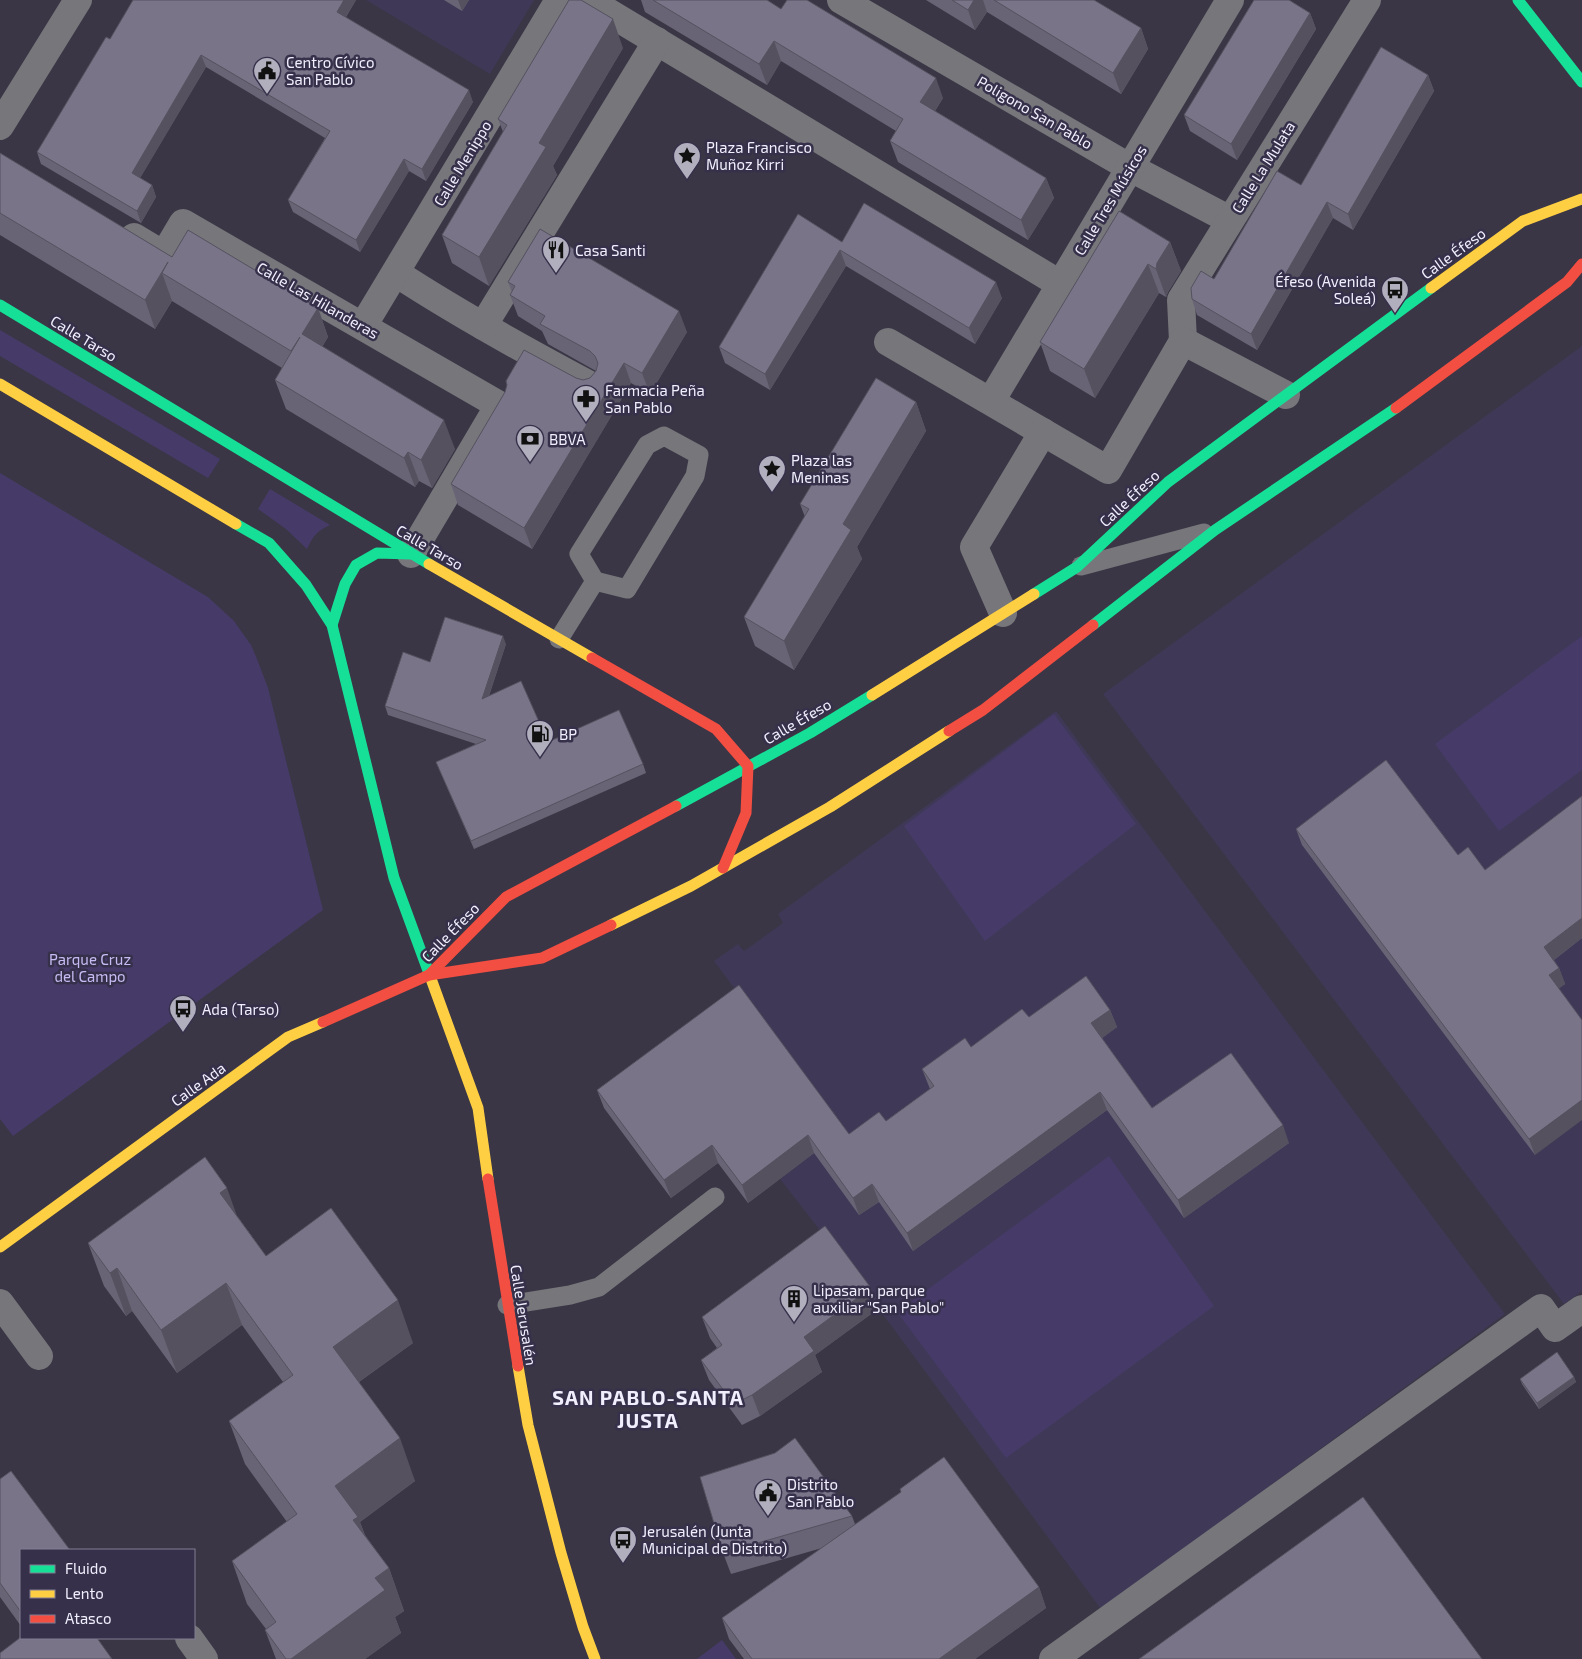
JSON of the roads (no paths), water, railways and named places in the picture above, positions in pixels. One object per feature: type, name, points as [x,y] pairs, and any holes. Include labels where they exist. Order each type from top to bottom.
[{"type":"main road","points":[[1518,0],[1582,82]]},
{"type":"main road","name":"Calle Éfeso","points":[[429,975],[506,896],[810,733],[1077,567],[1168,482],[1523,220],[1582,199]]},
{"type":"main road","name":"Calle Éfeso","points":[[429,975],[542,958],[691,886],[830,807],[983,710],[1215,530],[1389,413],[1567,282],[1582,264]]},
{"type":"main road","name":"Calle Tarso","points":[[0,305],[411,554],[716,729],[748,766]]},
{"type":"main road","points":[[0,384],[269,543],[306,585],[332,625],[394,878],[429,975]]},
{"type":"main road","points":[[332,625],[345,584],[356,565],[377,553],[411,554]]},
{"type":"main road","points":[[723,868],[746,813],[748,766]]},
{"type":"main road","name":"Calle Ada","points":[[0,1247],[288,1037],[429,975]]},
{"type":"main road","name":"Calle Jerusalén","points":[[429,975],[478,1108],[507,1305],[528,1425],[564,1562],[583,1627],[595,1659]]},
{"type":"street","points":[[0,126],[78,0]]},
{"type":"street","name":"Calle Menippo","points":[[364,326],[559,0]]},
{"type":"street","points":[[588,0],[1060,284]]},
{"type":"street","name":"Poligono San Pablo","points":[[841,0],[1130,167],[1230,220]]},
{"type":"street","name":"Calle Tres Músicos","points":[[991,401],[1230,0]]},
{"type":"street","name":"Calle La Mulata","points":[[1183,341],[1180,300],[1367,0]]},
{"type":"street","points":[[483,326],[657,41]]},
{"type":"street","name":"Calle Las Hilanderas","points":[[115,226],[164,255],[182,223],[500,405],[411,554]]},
{"type":"street","points":[[396,273],[431,296],[590,385]]},
{"type":"street","points":[[888,342],[1108,470],[1183,341],[1286,395]]},
{"type":"street","points":[[1003,613],[974,547],[1043,432]]},
{"type":"street","points":[[0,1303],[39,1356]]},
{"type":"street","points":[[1053,1659],[1541,1308],[1555,1328],[1582,1309]]},
{"type":"street","points":[[190,1639],[204,1659]]},
{"type":"lane","points":[[664,436],[699,455],[695,476],[627,589],[595,581],[579,554],[647,445],[664,436]]},
{"type":"lane","points":[[1077,567],[1215,530]]},
{"type":"lane","points":[[559,639],[595,581]]},
{"type":"lane","points":[[507,1305],[570,1295],[599,1287],[715,1197]]},
{"type":"place","name":"Centro Cívico San Pablo","points":[[267,95]]},
{"type":"place","name":"Plaza Francisco Muñoz Kirri","points":[[687,180]]},
{"type":"place","name":"Casa Santi","points":[[556,274]]},
{"type":"place","name":"Éfeso (Avenida Soleá)","points":[[1395,314]]},
{"type":"place","name":"Farmacia Peña San Pablo","points":[[586,423]]},
{"type":"place","name":"BBVA","points":[[530,463]]},
{"type":"place","name":"Plaza las Meninas","points":[[772,493]]},
{"type":"place","name":"BP","points":[[540,758]]},
{"type":"place","name":"Ada (Tarso)","points":[[183,1033]]},
{"type":"place","name":"Lipasam, parque auxiliar \"San Pablo\"","points":[[794,1323]]},
{"type":"place","name":"Distrito San Pablo","points":[[768,1517]]},
{"type":"place","name":"Jerusalén (Junta Municipal de Distrito)","points":[[623,1564]]},
{"type":"district","name":"SAN PABLO-SANTA JUSTA","points":[[648,1408]]},
{"type":"park label","name":"Parque Cruz del Campo","points":[[90,968]]}]
